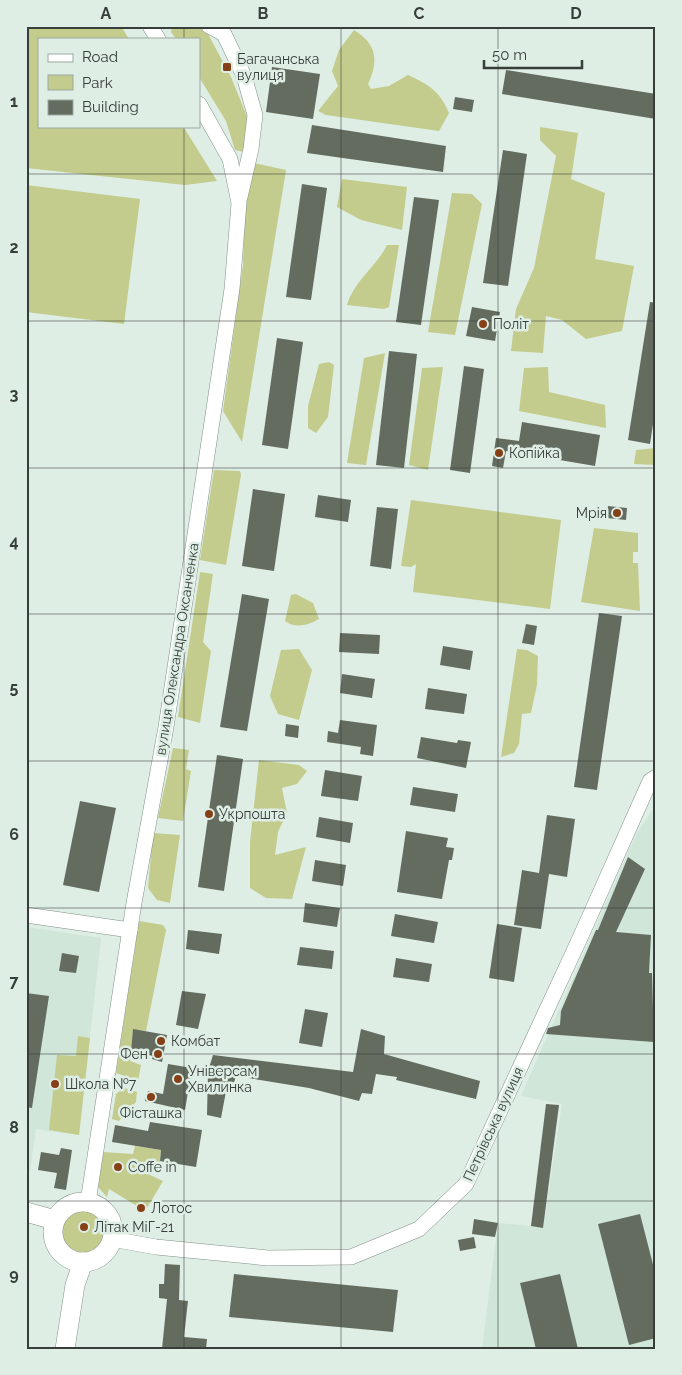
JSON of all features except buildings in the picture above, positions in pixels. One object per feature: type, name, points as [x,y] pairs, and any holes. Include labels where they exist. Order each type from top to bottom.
[{"type":"street","points":[[209,26],[224,34],[244,76],[255,116],[251,148],[239,203]]},
{"type":"street","name":"вулиця Олександра Оксанченка","points":[[88,1202],[130,930],[166,727],[232,290],[239,203],[230,159],[200,106]]},
{"type":"street","name":"Петрівська вулиця","points":[[112,1240],[156,1247],[268,1258],[351,1257],[419,1229],[466,1184],[580,938],[650,781],[656,778]]},
{"type":"street","points":[[26,915],[130,930]]},
{"type":"street","points":[[88,1202],[97,1205],[108,1215],[113,1229],[112,1240],[102,1256],[83,1262],[64,1256],[58,1248],[53,1230],[55,1220],[68,1205],[88,1202]]},
{"type":"street","points":[[26,1212],[55,1220]]},
{"type":"street","points":[[65,1349],[75,1286],[83,1262]]},
{"type":"shaded area","points":[[656,805],[656,1349],[482,1349],[498,1223],[543,1227],[562,1104],[521,1096],[637,833]]},
{"type":"shaded area","name":"Школа №7","points":[[26,927],[101,938],[79,1135],[36,1129],[30,1170],[26,1169]]},
{"type":"green space","points":[[26,26],[121,26],[128,38],[38,38],[38,128],[184,128],[217,181],[185,185],[26,168]]},
{"type":"green space","points":[[172,26],[197,26],[207,32],[231,77],[248,119],[244,152],[235,150],[226,121],[200,79],[200,38],[175,38],[171,32]]},
{"type":"green space","points":[[354,30],[367,41],[374,54],[374,68],[368,84],[371,89],[389,86],[408,75],[422,82],[438,94],[449,113],[439,131],[326,115],[318,111],[338,86],[332,71],[339,50]]},
{"type":"green space","points":[[540,127],[578,133],[571,179],[605,193],[595,259],[634,266],[622,331],[586,339],[562,320],[546,316],[543,353],[511,351],[516,309],[534,268],[556,156],[540,140]]},
{"type":"green space","points":[[254,163],[286,170],[242,442],[223,411],[243,265],[245,196]]},
{"type":"green space","points":[[342,179],[407,187],[402,230],[361,220],[337,207]]},
{"type":"green space","points":[[26,185],[140,199],[124,324],[26,312]]},
{"type":"green space","points":[[452,193],[472,194],[482,204],[455,335],[428,332]]},
{"type":"green space","points":[[387,245],[399,245],[389,307],[384,309],[347,305],[350,296],[360,281]]},
{"type":"green space","points":[[385,353],[366,465],[347,463],[364,358]]},
{"type":"green space","points":[[329,362],[334,365],[328,417],[316,433],[308,428],[308,406],[319,364]]},
{"type":"green space","points":[[443,367],[428,470],[409,465],[422,368]]},
{"type":"green space","points":[[548,367],[549,392],[605,405],[606,428],[519,411],[524,368]]},
{"type":"green space","points":[[656,448],[656,465],[634,464],[636,450]]},
{"type":"green space","points":[[214,470],[240,471],[241,475],[226,565],[200,560]]},
{"type":"green space","points":[[411,500],[561,520],[550,609],[413,592],[416,564],[411,567],[401,566]]},
{"type":"green space","points":[[594,528],[638,533],[638,552],[633,552],[633,563],[638,563],[640,611],[581,602]]},
{"type":"green space","points":[[200,572],[213,574],[203,642],[211,651],[200,723],[178,717]]},
{"type":"green space","points":[[296,594],[313,603],[319,619],[302,625],[293,625],[285,621],[291,595]]},
{"type":"green space","points":[[299,649],[312,670],[299,720],[278,714],[270,696],[281,650]]},
{"type":"green space","points":[[517,649],[527,650],[538,656],[537,685],[531,713],[522,714],[519,744],[514,753],[501,757]]},
{"type":"green space","points":[[173,748],[189,750],[186,769],[191,771],[183,821],[158,818]]},
{"type":"green space","points":[[259,760],[299,765],[307,771],[297,784],[282,788],[287,813],[278,832],[275,855],[306,847],[292,899],[266,898],[250,888],[250,842]]},
{"type":"green space","points":[[153,833],[180,835],[170,903],[157,900],[148,888]]},
{"type":"green space","points":[[139,921],[163,925],[166,930],[146,1031],[133,1030],[130,1061],[141,1065],[138,1081],[116,1073]]},
{"type":"green space","points":[[78,1036],[90,1038],[79,1135],[49,1130],[57,1055],[76,1056]]},
{"type":"green space","points":[[124,1088],[137,1092],[136,1102],[119,1121],[112,1119],[116,1094]]},
{"type":"green space","points":[[135,1146],[161,1150],[160,1161],[150,1175],[163,1181],[147,1208],[140,1202],[137,1206],[109,1189],[107,1197],[98,1187],[102,1152],[133,1154]]},
{"type":"green space","points":[[83,1202],[95,1204],[108,1215],[113,1232],[111,1244],[100,1257],[83,1262],[71,1260],[58,1249],[53,1232],[55,1220],[66,1207]]},
{"type":"place","name":"Багачанська вулиця","points":[[227,67]]},
{"type":"place","name":"Політ","points":[[483,324]]},
{"type":"place","name":"Копійка","points":[[499,453]]},
{"type":"place","name":"Мрія","points":[[617,513]]},
{"type":"place","name":"Укрпошта","points":[[209,814]]},
{"type":"place","name":"Комбат","points":[[161,1041]]},
{"type":"place","name":"Фен","points":[[158,1054]]},
{"type":"place","name":"Універсам Хвилинка","points":[[178,1079]]},
{"type":"place","name":"Школа №7","points":[[55,1084]]},
{"type":"place","name":"Фісташка","points":[[151,1097]]},
{"type":"place","name":"Coffe in","points":[[118,1167]]},
{"type":"place","name":"Лотос","points":[[141,1208]]},
{"type":"place","name":"Літак МіГ-21","points":[[84,1227]]}]
